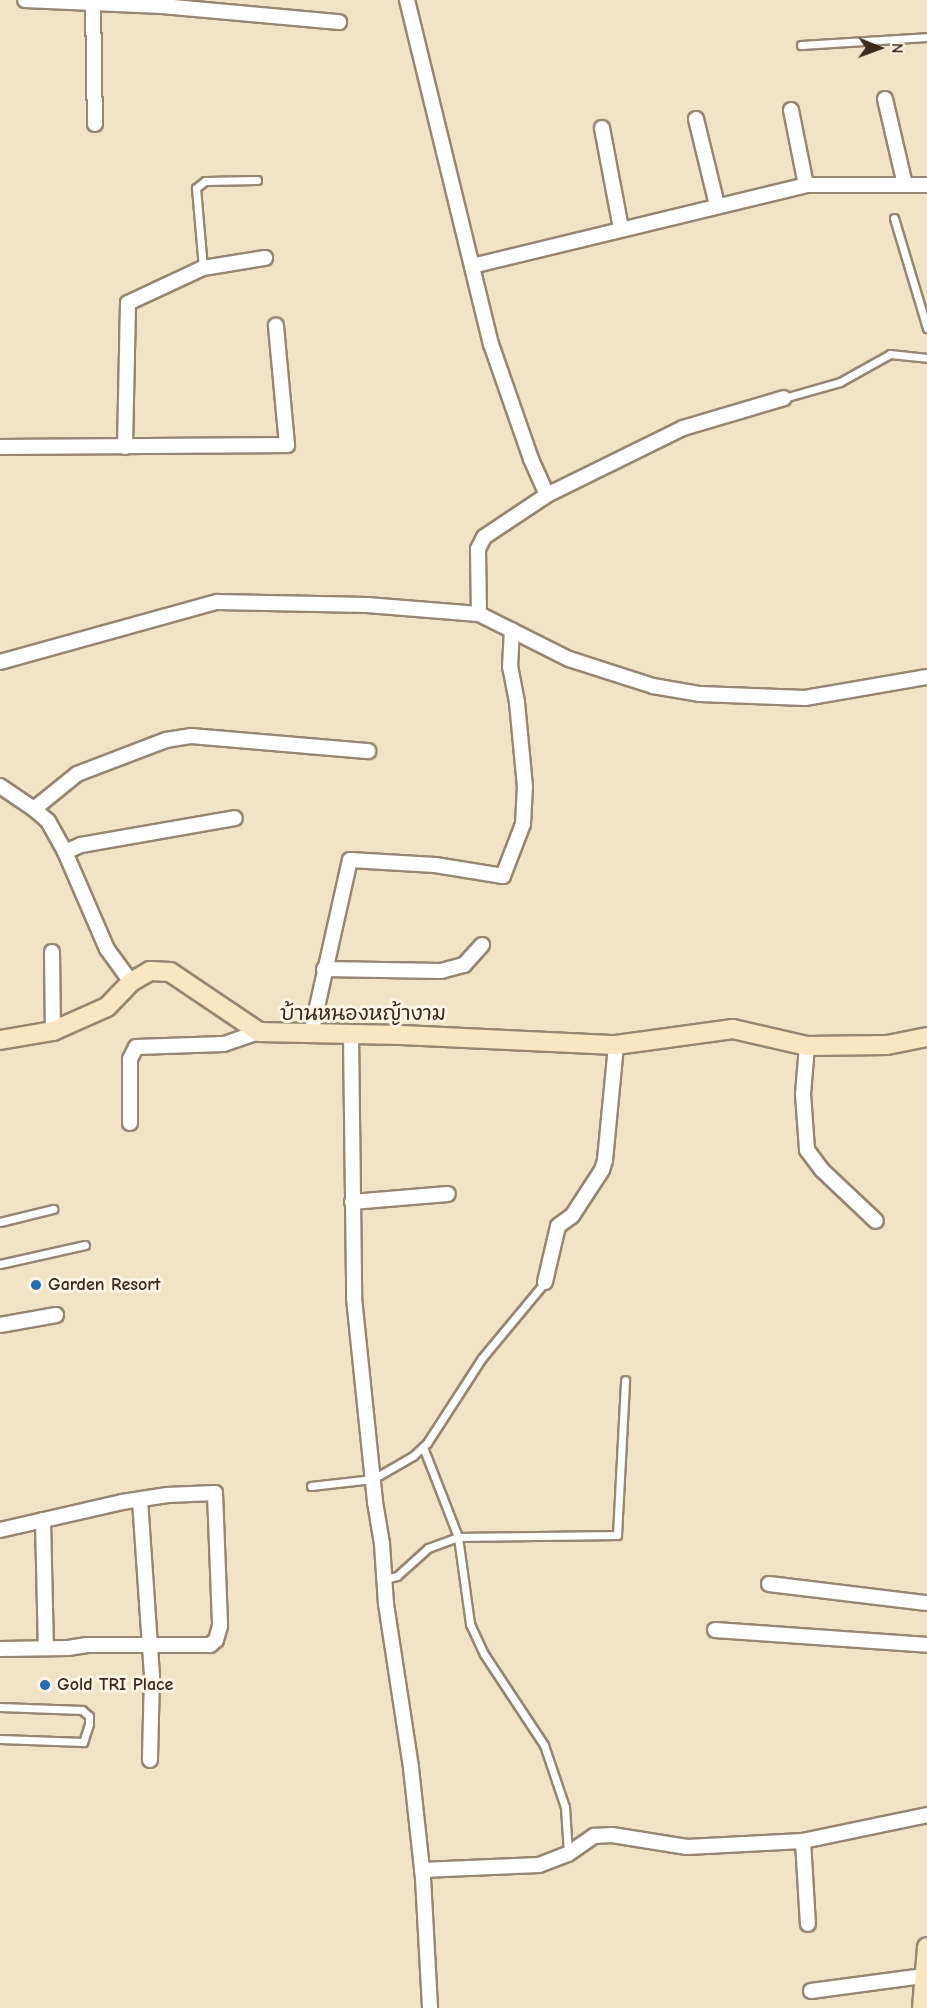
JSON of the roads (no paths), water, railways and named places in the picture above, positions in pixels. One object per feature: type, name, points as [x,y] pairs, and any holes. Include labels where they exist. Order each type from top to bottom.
[{"type":"street","points":[[25,0],[93,2],[339,22]]},
{"type":"street","points":[[407,0],[491,344],[531,459],[547,495]]},
{"type":"street","points":[[93,2],[95,124]]},
{"type":"street","points":[[885,99],[905,185]]},
{"type":"street","points":[[791,110],[806,185]]},
{"type":"street","points":[[696,119],[717,205]]},
{"type":"street","points":[[602,128],[621,229]]},
{"type":"street","points":[[472,266],[806,185],[927,185]]},
{"type":"street","points":[[125,447],[128,303],[202,268],[265,258]]},
{"type":"street","points":[[0,447],[287,446],[276,326]]},
{"type":"street","points":[[479,614],[478,549],[484,537],[547,495],[683,428],[784,398]]},
{"type":"street","points":[[0,662],[217,602],[366,605],[479,614],[569,659],[653,686],[700,694],[805,698],[927,676]]},
{"type":"street","points":[[311,1034],[350,860],[435,866],[503,876],[523,824],[525,787],[517,702],[510,668],[512,630]]},
{"type":"street","points":[[34,809],[77,774],[166,740],[192,736],[368,751]]},
{"type":"street","points":[[0,786],[48,821],[65,852],[107,949],[131,982]]},
{"type":"street","points":[[65,852],[81,845],[235,818]]},
{"type":"street","points":[[324,969],[447,970],[464,965],[482,945]]},
{"type":"street","points":[[52,952],[53,1032]]},
{"type":"street","points":[[0,1040],[53,1032],[107,1007],[131,982],[150,970],[170,972],[259,1032]]},
{"type":"street","points":[[130,1123],[130,1059],[136,1047],[225,1044],[259,1032],[616,1045],[733,1029],[807,1046],[887,1045],[927,1037]]},
{"type":"street","points":[[351,1034],[355,1308],[382,1544],[384,1580],[411,1768],[422,1870],[430,2008]]},
{"type":"street","points":[[545,1282],[558,1226],[572,1216],[593,1184],[605,1160],[616,1045]]},
{"type":"street","points":[[807,1046],[803,1094],[807,1150],[822,1170],[876,1221]]},
{"type":"street","points":[[352,1202],[448,1194]]},
{"type":"street","points":[[0,1326],[56,1315]]},
{"type":"street","points":[[0,1530],[167,1495],[215,1493],[220,1626],[216,1640],[210,1645],[87,1645],[0,1649]]},
{"type":"street","points":[[140,1500],[148,1645],[152,1676],[150,1760]]},
{"type":"street","points":[[43,1520],[46,1648]]},
{"type":"street","points":[[769,1584],[927,1603]]},
{"type":"street","points":[[715,1630],[927,1645]]},
{"type":"street","points":[[422,1870],[539,1865],[568,1854],[594,1836],[612,1835],[687,1848],[802,1841],[927,1815]]},
{"type":"street","points":[[802,1841],[808,1924]]},
{"type":"street","points":[[922,2008],[927,1947]]},
{"type":"street","points":[[811,1991],[924,1976]]},
{"type":"lane","points":[[801,45],[927,37]]},
{"type":"lane","points":[[202,268],[196,188],[205,181],[257,180]]},
{"type":"lane","points":[[894,218],[927,328]]},
{"type":"lane","points":[[784,398],[840,382],[890,354],[927,358]]},
{"type":"lane","points":[[0,1222],[52,1209]]},
{"type":"lane","points":[[0,1264],[85,1245]]},
{"type":"lane","points":[[311,1486],[373,1479],[413,1456],[423,1446],[482,1358],[545,1282]]},
{"type":"lane","points":[[384,1580],[397,1576],[428,1548],[458,1537],[617,1535],[625,1380]]},
{"type":"lane","points":[[423,1446],[458,1537],[470,1624],[484,1653],[544,1745],[565,1807],[568,1854]]},
{"type":"lane","points":[[0,1707],[82,1710],[89,1716],[89,1724],[83,1742],[0,1739]]},
{"type":"place","name":"Garden Resort","points":[[36,1285]]},
{"type":"place","name":"Gold TRI Place","points":[[45,1685]]},
{"type":"district","name":"บ้านหนองหญ้างาม","points":[[363,1013]]}]
